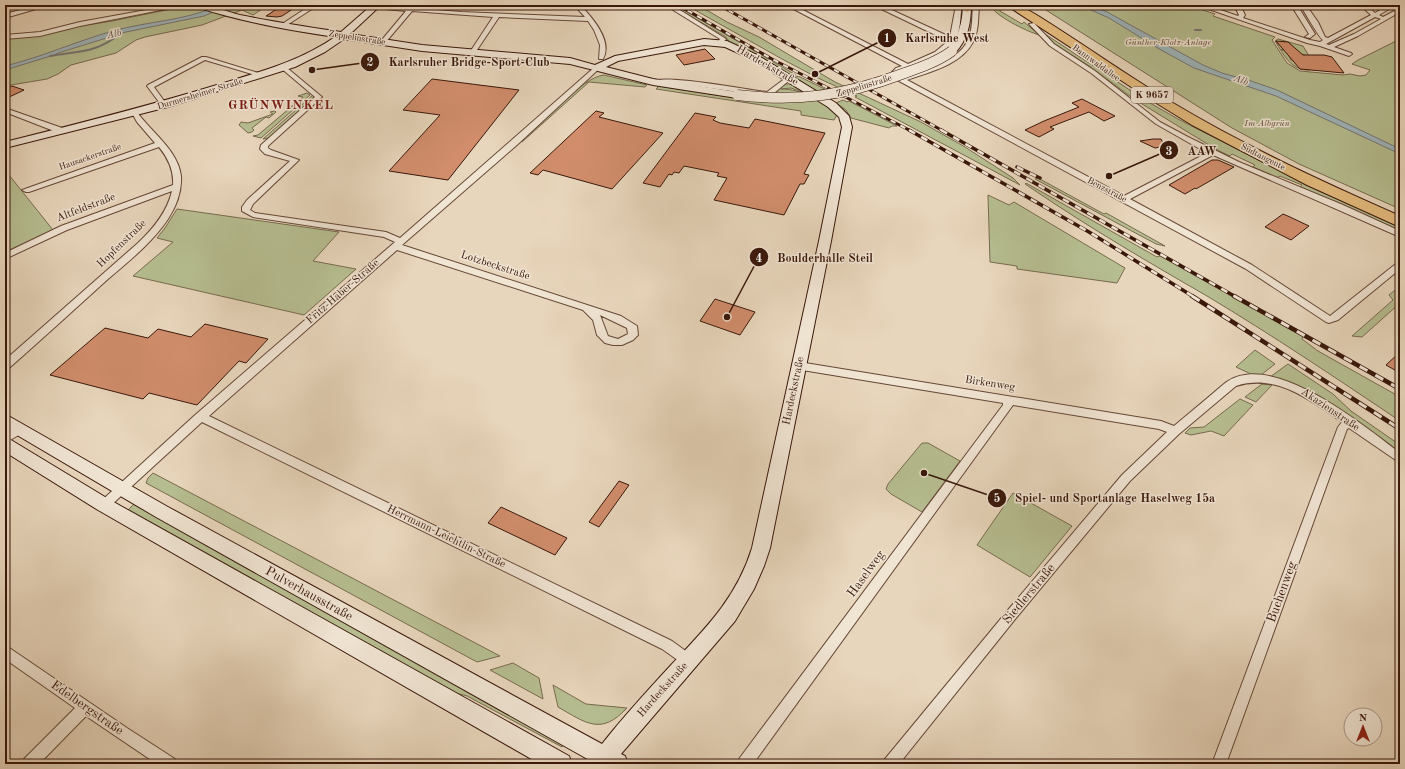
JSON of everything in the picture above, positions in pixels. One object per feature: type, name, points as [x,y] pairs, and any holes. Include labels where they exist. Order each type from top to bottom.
[{"type":"highway","name":"Südtangente","points":[[1021,5],[1051,22],[1175,102],[1222,129],[1282,160],[1400,214]]},
{"type":"highway","name":"Südtangente","points":[[1003,6],[1045,24],[1168,105],[1231,141],[1277,165],[1400,222]]},
{"type":"highway","points":[[1003,6],[1162,108],[1216,136],[1231,141]]},
{"type":"highway","points":[[1180,98],[1219,123],[1222,129]]},
{"type":"street","points":[[5,16],[47,5]]},
{"type":"street","points":[[157,10],[171,5]]},
{"type":"street","points":[[5,37],[40,34],[80,24],[182,5]]},
{"type":"street","points":[[282,26],[315,5]]},
{"type":"street","points":[[430,11],[436,5]]},
{"type":"street","points":[[577,5],[591,19],[598,32],[603,55],[602,65]]},
{"type":"street","name":"Hardeckstraße","points":[[668,5],[723,39],[720,43]]},
{"type":"street","points":[[788,5],[920,72]]},
{"type":"street","points":[[876,5],[952,40]]},
{"type":"street","points":[[1200,5],[1349,54]]},
{"type":"street","points":[[1237,5],[1242,15],[1239,18]]},
{"type":"street","points":[[1294,5],[1312,34],[1308,38]]},
{"type":"street","points":[[1303,5],[1315,22],[1323,38],[1328,40]]},
{"type":"street","points":[[1362,5],[1375,16],[1385,19]]},
{"type":"street","points":[[1319,44],[1375,16],[1393,5]]},
{"type":"street","points":[[376,6],[497,16],[591,19]]},
{"type":"street","name":"Durmersheimer Straße","points":[[5,145],[164,105],[284,68],[316,54],[342,36],[376,6]]},
{"type":"street","points":[[901,80],[895,76],[895,72],[944,49],[952,40],[955,31],[969,6]]},
{"type":"street","name":"Zeppelinstraße","points":[[204,7],[252,21],[342,36],[422,48],[552,58],[602,65],[653,82],[779,99],[809,98],[838,94],[878,82],[944,56],[958,46],[962,40],[969,6]]},
{"type":"street","name":"Zeppelinstraße","points":[[901,80],[953,59],[965,49],[972,34],[969,6]]},
{"type":"street","points":[[383,42],[410,10]]},
{"type":"street","points":[[1330,47],[1400,10]]},
{"type":"street","points":[[473,52],[497,16]]},
{"type":"street","points":[[1239,18],[1251,19],[1308,38],[1319,44]]},
{"type":"street","name":"Bannwaldallee","points":[[1032,24],[1049,42],[1093,72],[1158,123],[1176,134],[1236,164],[1340,206],[1400,234]]},
{"type":"street","name":"Hardeckstraße","points":[[602,65],[642,54],[704,42],[720,43],[743,52],[834,106],[844,116],[847,123],[834,200],[761,548],[753,573],[747,588],[729,615],[689,662],[633,723],[607,762]]},
{"type":"street","points":[[642,54],[631,61],[629,66],[634,74],[642,79]]},
{"type":"street","points":[[164,105],[150,86],[204,58],[262,75]]},
{"type":"street","name":"Fritz-Haber-Straße","points":[[104,505],[398,243],[602,65]]},
{"type":"street","name":"Lotzbeckstraße","points":[[284,68],[319,97],[265,144],[264,150],[295,160],[250,202],[246,207],[246,211],[253,215],[386,235],[398,243],[587,309],[629,324],[632,326],[633,335],[626,341],[615,342],[608,340],[602,335],[598,320],[587,309]]},
{"type":"street","name":"Zeppelinstraße","points":[[653,82],[665,80],[767,94],[771,93],[788,78]]},
{"type":"street","name":"Benzstraße","points":[[901,80],[1248,267],[1329,320],[1335,318],[1400,265]]},
{"type":"street","points":[[5,110],[62,131]]},
{"type":"street","name":"Hopfenstraße","points":[[5,366],[128,257],[165,217],[171,205],[177,186],[175,167],[160,144],[135,113]]},
{"type":"street","name":"Hausackerstraße","points":[[26,190],[160,144]]},
{"type":"street","points":[[1124,199],[1212,153]]},
{"type":"street","name":"Altfeldstraße","points":[[5,256],[64,228],[177,186]]},
{"type":"street","name":"Birkenweg","points":[[799,366],[1161,425],[1175,431]]},
{"type":"street","name":"Akazienstraße","points":[[1175,431],[1227,386],[1237,380],[1251,378],[1272,380],[1296,387],[1318,400],[1400,459]]},
{"type":"street","name":"Haselweg","points":[[744,764],[1008,406],[1008,400]]},
{"type":"street","name":"Herrmann-Leichtlin-Straße","points":[[202,417],[668,646],[689,662]]},
{"type":"street","name":"Pulverhausstraße","points":[[5,420],[122,489],[607,762]]},
{"type":"street","name":"Buchenweg","points":[[1218,764],[1343,427],[1349,422]]},
{"type":"street","points":[[5,439],[20,429]]},
{"type":"street","name":"Siedlerstraße","points":[[890,764],[1104,503],[1126,478],[1175,431]]},
{"type":"street","name":"Pulverhausstraße","points":[[5,444],[104,505],[561,764]]},
{"type":"street","name":"Edelbergstraße","points":[[5,651],[170,764]]},
{"type":"street","points":[[29,764],[85,707]]},
{"type":"green space","points":[[191,5],[268,5],[253,15],[242,10],[202,25],[136,40],[116,53],[71,65],[58,74],[47,79],[5,86],[5,38],[112,21]]},
{"type":"green space","points":[[672,5],[675,5],[796,75],[795,76],[825,89],[817,91],[761,58],[730,43],[726,37]]},
{"type":"green space","points":[[686,5],[698,5],[727,22],[759,37],[835,82],[921,122],[965,147],[1013,178],[1020,185],[855,97],[857,96],[782,59]]},
{"type":"green space","points":[[990,5],[1000,8],[1000,11],[1022,24],[1024,22],[1039,35],[1019,27],[1004,18]]},
{"type":"green space","name":"Günther-Klotz-Anlage","points":[[1038,5],[1188,5],[1215,14],[1213,16],[1275,37],[1272,40],[1287,63],[1300,71],[1343,75],[1366,75],[1370,70],[1352,64],[1400,39],[1400,209],[1299,164],[1232,128]]},
{"type":"green space","points":[[1042,32],[1145,100],[1178,119],[1282,172],[1400,227],[1400,231],[1300,187],[1302,185],[1280,176],[1277,178],[1253,167],[1255,165],[1232,154],[1230,156],[1217,150],[1134,99],[1089,66],[1055,44]]},
{"type":"green space","points":[[1278,39],[1303,46],[1309,56],[1304,55],[1288,44],[1276,42],[1284,49],[1281,50],[1286,50],[1291,60],[1299,61],[1310,70],[1303,70],[1293,65],[1282,52],[1275,41]]},
{"type":"green space","points":[[604,75],[647,85],[645,87],[589,82],[522,142],[521,141],[573,92],[584,84]]},
{"type":"green space","points":[[786,84],[790,84],[805,93],[791,88],[781,89],[804,93],[818,100],[837,115],[834,120],[801,115],[801,111],[656,89],[659,86],[735,98],[776,93]]},
{"type":"green space","points":[[307,93],[310,95],[261,138],[253,136],[258,135],[303,97],[298,96]]},
{"type":"green space","points":[[313,95],[315,98],[269,138],[263,139]]},
{"type":"green space","points":[[843,100],[847,102],[849,101],[897,126],[892,126],[889,128],[851,118],[846,110],[836,103]]},
{"type":"green space","points":[[270,112],[276,112],[269,118],[266,117],[252,128],[254,130],[252,132],[248,133],[239,125],[241,122],[248,123],[273,114]]},
{"type":"green space","points":[[5,170],[53,230],[5,252]]},
{"type":"green space","points":[[1038,178],[1104,214],[1106,213],[1165,246],[1156,244],[1035,179]]},
{"type":"green space","points":[[1026,183],[1157,257],[1160,256],[1303,336],[1302,339],[1318,351],[1400,397],[1400,421],[1256,326],[1141,258],[1055,204],[1025,184]]},
{"type":"green space","points":[[988,195],[1009,205],[1014,202],[1125,268],[1117,283],[1017,269],[1017,266],[990,262]]},
{"type":"green space","points":[[177,209],[339,232],[313,261],[356,269],[304,315],[133,276],[173,242],[157,238]]},
{"type":"green space","points":[[1400,286],[1400,303],[1362,337],[1352,336],[1393,300],[1389,295]]},
{"type":"green space","points":[[1255,350],[1275,364],[1261,375],[1253,375],[1236,367]]},
{"type":"green space","points":[[1288,364],[1333,394],[1351,411],[1400,445],[1400,455],[1295,384],[1270,377]]},
{"type":"green space","points":[[1262,384],[1272,385],[1256,402],[1245,397]]},
{"type":"green space","points":[[1240,399],[1253,405],[1224,436],[1211,431],[1191,435],[1185,433],[1190,428],[1204,427]]},
{"type":"green space","points":[[922,443],[928,443],[960,461],[922,512],[891,494],[886,489],[888,484]]},
{"type":"green space","points":[[153,473],[500,656],[477,662],[146,483],[148,478]]},
{"type":"green space","points":[[1013,493],[1072,526],[1030,577],[977,545]]},
{"type":"green space","points":[[134,504],[564,744],[562,747],[467,696],[448,691],[127,511]]},
{"type":"green space","points":[[513,663],[539,678],[543,699],[490,670]]},
{"type":"green space","points":[[553,685],[586,704],[627,708],[618,717],[609,722],[593,724],[585,722],[558,707]]},
{"type":"water","name":"Alb","points":[[220,5],[230,5],[204,16],[126,32],[5,70],[5,66],[100,35],[126,28],[180,18]]},
{"type":"water","name":"Alb","points":[[1080,5],[1090,5],[1107,12],[1203,65],[1222,73],[1277,90],[1400,149],[1400,154],[1276,96],[1194,68],[1161,50],[1109,18]]},
{"type":"building","points":[[283,5],[299,5],[282,16],[266,16]]},
{"type":"building","points":[[1276,41],[1288,42],[1303,55],[1324,55],[1332,57],[1344,73],[1300,69]]},
{"type":"building","points":[[705,49],[715,59],[684,65],[676,55]]},
{"type":"building","points":[[432,79],[519,90],[448,180],[389,171],[440,115],[403,110]]},
{"type":"building","points":[[12,86],[24,90],[5,99],[5,89]]},
{"type":"building","points":[[1082,99],[1115,116],[1104,121],[1089,112],[1050,127],[1054,129],[1039,137],[1025,130],[1079,107],[1072,103]]},
{"type":"building","points":[[596,111],[604,113],[599,117],[663,133],[612,189],[543,170],[538,175],[530,173]]},
{"type":"building","points":[[695,113],[716,117],[713,120],[720,123],[749,128],[755,119],[825,133],[804,174],[809,175],[804,184],[800,184],[784,215],[714,200],[727,178],[717,176],[719,173],[684,166],[679,173],[674,172],[672,175],[669,174],[660,187],[643,183]]},
{"type":"building","points":[[1161,139],[1165,146],[1155,148],[1140,141]]},
{"type":"building","points":[[1212,160],[1218,160],[1234,167],[1185,194],[1169,185]]},
{"type":"building","points":[[1283,214],[1309,226],[1291,240],[1265,227]]},
{"type":"building","points":[[715,299],[755,312],[740,335],[700,321]]},
{"type":"building","points":[[205,324],[268,339],[246,363],[239,361],[197,405],[149,393],[143,399],[50,375],[105,328],[148,338],[158,329],[191,337]]},
{"type":"building","points":[[1400,352],[1400,373],[1386,365]]},
{"type":"building","points":[[619,481],[629,485],[599,527],[589,522]]},
{"type":"building","points":[[501,507],[567,538],[555,555],[488,523]]},
{"type":"waterway","points":[[1195,30],[1201,30]]},
{"type":"waterway","name":"Alb","points":[[50,56],[96,48],[112,40],[121,33]]},
{"type":"railway","points":[[678,5],[772,59],[911,131]]},
{"type":"railway","points":[[719,5],[943,131]]},
{"type":"railway","points":[[909,130],[1089,232],[1194,297]]},
{"type":"railway","points":[[941,130],[1236,297]]},
{"type":"railway","points":[[1017,167],[1040,178]]},
{"type":"railway","points":[[1192,296],[1400,429]]},
{"type":"railway","points":[[1234,296],[1400,389]]},
{"type":"place","name":"Karlsruher Bridge-Sport-Club","points":[[312,70]]},
{"type":"place","name":"Karlsruhe West","points":[[815,74]]},
{"type":"place","name":"AAW","points":[[1109,176]]},
{"type":"place","name":"Boulderhalle Steil","points":[[727,317]]},
{"type":"place","name":"Spiel- und Sportanlage Haselweg 15a","points":[[924,473]]},
{"type":"district","name":"GRÜNWINKEL","points":[[281,105]]},
{"type":"park label","name":"Im Albgrün","points":[[1267,123]]}]
